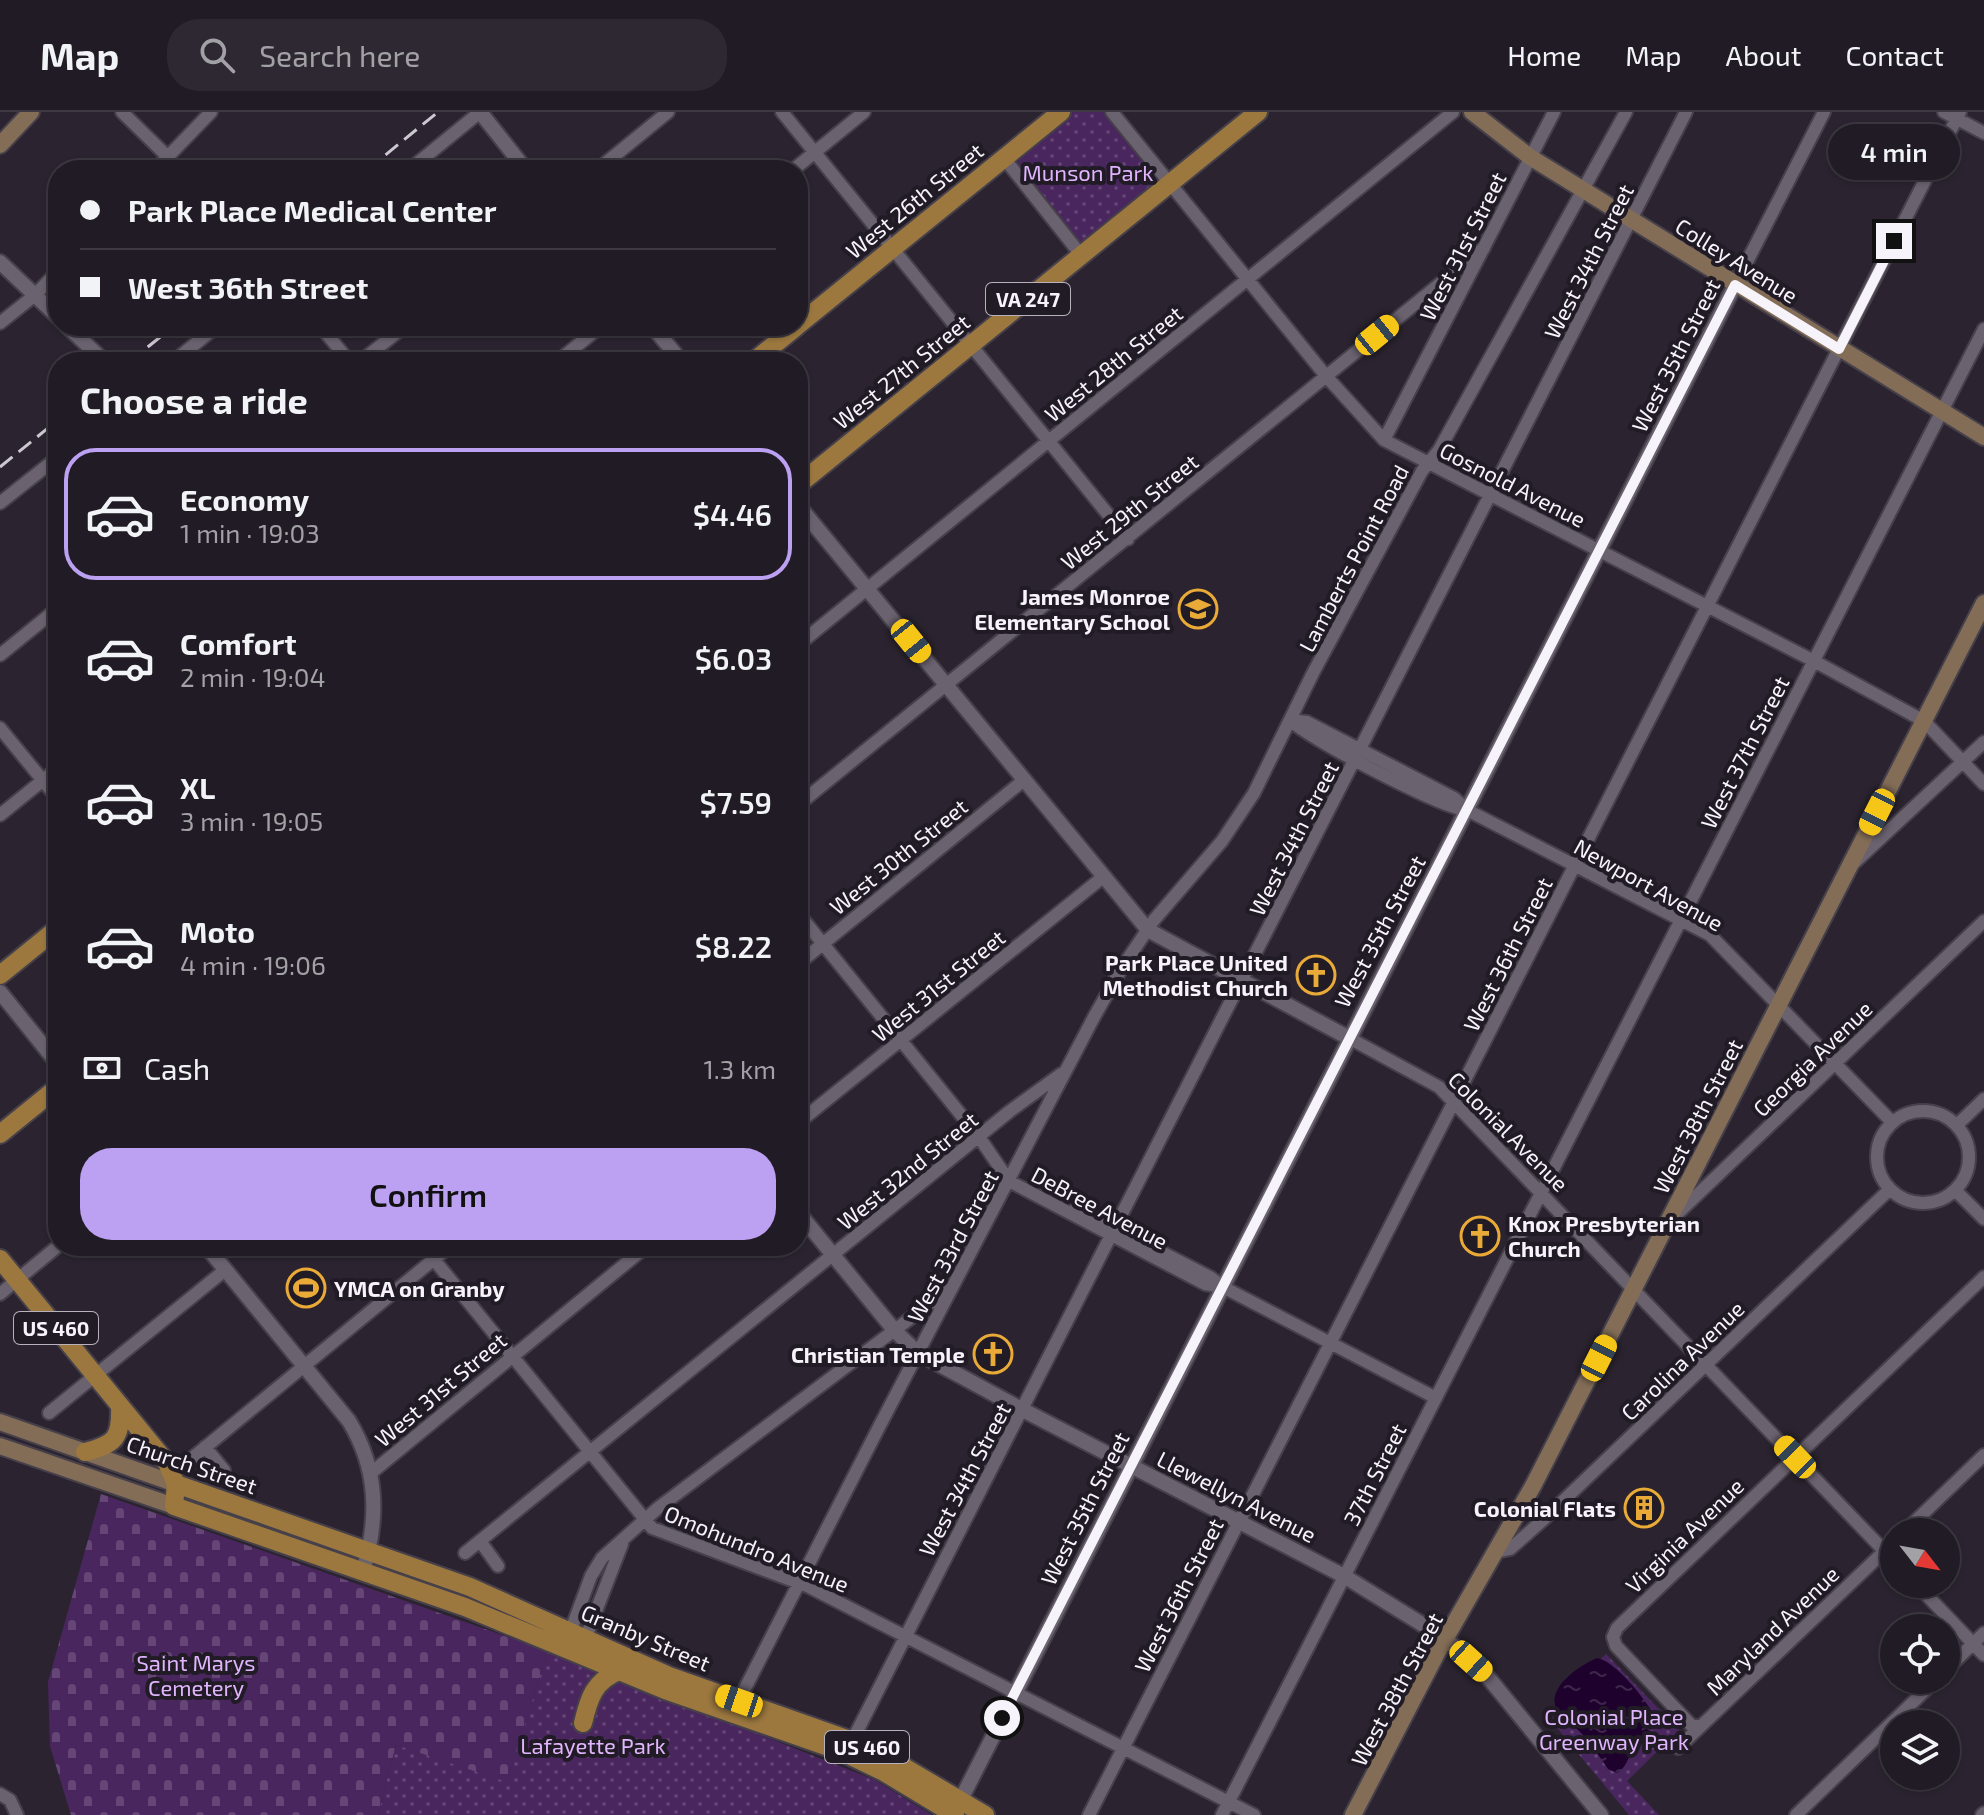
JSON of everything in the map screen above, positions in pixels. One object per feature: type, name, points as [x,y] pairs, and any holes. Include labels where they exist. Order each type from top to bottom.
[{"type":"main road","points":[[0,145],[31,112]]},
{"type":"main road","name":"West 26th Street","points":[[808,318],[1061,112]]},
{"type":"main road","name":"West 27th Street","points":[[808,477],[1258,112]]},
{"type":"main road","name":"Colley Avenue","points":[[1472,112],[1530,157],[1984,437]]},
{"type":"main road","name":"West 26th Street","points":[[766,352],[786,336]]},
{"type":"main road","name":"West 38th Street","points":[[1353,1815],[1496,1552],[1633,1290],[1984,603]]},
{"type":"main road","points":[[0,975],[48,936]]},
{"type":"main road","points":[[0,1134],[48,1095]]},
{"type":"main road","name":"US 460","points":[[0,1259],[167,1463],[176,1484]]},
{"type":"main road","points":[[85,1452],[105,1447],[116,1437],[120,1427],[120,1406]]},
{"type":"main road","name":"Church Street","points":[[1,1427],[85,1452],[369,1550]]},
{"type":"main road","name":"Church Street","points":[[0,1446],[363,1571]]},
{"type":"main road","points":[[174,1506],[176,1484]]},
{"type":"main road","name":"Granby Street","points":[[369,1550],[470,1587],[576,1643],[619,1671],[736,1706],[887,1757],[957,1810],[985,1815]]},
{"type":"main road","name":"Granby Street","points":[[363,1571],[669,1676],[736,1706]]},
{"type":"main road","points":[[583,1723],[593,1690],[602,1679],[619,1671]]},
{"type":"street","points":[[122,112],[168,157]]},
{"type":"street","points":[[165,160],[211,112]]},
{"type":"street","points":[[421,160],[480,112],[518,160]]},
{"type":"street","points":[[609,160],[668,112]]},
{"type":"street","points":[[782,112],[1128,539]]},
{"type":"street","points":[[805,160],[864,112]]},
{"type":"street","name":"Gosnold Avenue","points":[[1112,112],[1326,376],[1384,440],[1814,661],[1924,721],[1984,784]]},
{"type":"street","name":"West 28th Street","points":[[808,637],[1453,112]]},
{"type":"street","name":"West 31st Street","points":[[1384,440],[1554,112]]},
{"type":"street","name":"Lamberts Point Road","points":[[1148,930],[1239,818],[1355,593],[1428,463],[1439,450],[1626,112]]},
{"type":"street","name":"West 34th Street","points":[[850,1747],[1686,112]]},
{"type":"street","name":"West 35th Street","points":[[957,1810],[1824,112]]},
{"type":"street","points":[[1944,112],[1959,115],[1984,133]]},
{"type":"street","name":"West 36th Street","points":[[1089,1815],[1959,115]]},
{"type":"street","points":[[1004,158],[1081,255]]},
{"type":"street","name":"West 29th Street","points":[[808,797],[1484,248]]},
{"type":"street","points":[[0,262],[48,307]]},
{"type":"street","points":[[0,323],[48,281]]},
{"type":"street","name":"West 37th Street","points":[[1541,1194],[1984,329]]},
{"type":"street","points":[[78,336],[94,352]]},
{"type":"street","points":[[185,352],[205,336]]},
{"type":"street","points":[[328,336],[342,352]]},
{"type":"street","points":[[372,352],[392,336]]},
{"type":"street","points":[[569,352],[589,336]]},
{"type":"street","points":[[660,336],[674,352]]},
{"type":"street","points":[[0,503],[48,465]]},
{"type":"street","name":"Colonial Avenue","points":[[808,517],[1148,930],[1439,1087],[1795,1457],[1880,1537]]},
{"type":"street","points":[[0,655],[48,616]]},
{"type":"street","name":"Newport Avenue","points":[[1290,720],[1307,722],[1358,755],[1454,798],[1467,810],[1717,941],[1892,1122]]},
{"type":"street","points":[[0,728],[48,786]]},
{"type":"street","points":[[1849,868],[1984,742]]},
{"type":"street","points":[[0,815],[48,776]]},
{"type":"street","name":"West 30th Street","points":[[808,956],[1024,780]]},
{"type":"street","name":"West 31st Street","points":[[808,1115],[1103,877]]},
{"type":"street","name":"Georgia Avenue","points":[[1667,1223],[1984,921]]},
{"type":"street","name":"DeBree Avenue","points":[[808,925],[979,1137],[992,1144],[1011,1177],[1024,1181],[1114,1233],[1210,1277],[1223,1287],[1436,1398]]},
{"type":"street","name":"West 33rd Street","points":[[736,1706],[1065,1072],[1123,966],[1148,930]]},
{"type":"street","points":[[0,992],[48,1052]]},
{"type":"street","name":"West 32nd Street","points":[[465,1553],[979,1137],[1065,1072]]},
{"type":"street","points":[[1957,1125],[1984,1099]]},
{"type":"street","points":[[1920,1110],[1940,1113],[1957,1125],[1967,1142],[1969,1163],[1967,1173],[1955,1190],[1928,1203],[1907,1200],[1890,1189],[1877,1160],[1880,1140],[1892,1122],[1920,1110]]},
{"type":"street","name":"Carolina Avenue","points":[[1496,1552],[1510,1549],[1890,1189]]},
{"type":"street","points":[[1955,1190],[1984,1219]]},
{"type":"street","name":"37th Street","points":[[1222,1815],[1541,1194]]},
{"type":"street","name":"Llewellyn Avenue","points":[[808,1224],[895,1331],[918,1353],[1344,1576],[1446,1639],[1487,1676],[1600,1815]]},
{"type":"street","points":[[0,1294],[48,1254]]},
{"type":"street","points":[[214,1256],[354,1429],[371,1473],[374,1515],[363,1571]]},
{"type":"street","name":"Omohundro Avenue","points":[[431,1256],[644,1520],[664,1535],[799,1583],[1254,1815]]},
{"type":"street","points":[[191,1459],[438,1256]]},
{"type":"street","name":"West 31st Street","points":[[371,1473],[635,1256]]},
{"type":"street","points":[[49,1413],[225,1270]]},
{"type":"street","name":"Virginia Avenue","points":[[1700,1726],[1692,1726],[1665,1699],[1616,1646],[1614,1633],[1984,1277]]},
{"type":"street","points":[[576,1643],[623,1541],[644,1520],[954,1285]]},
{"type":"street","points":[[205,1447],[224,1470]]},
{"type":"street","points":[[1919,1518],[1984,1455]]},
{"type":"street","points":[[480,1541],[498,1566]]},
{"type":"street","name":"Maryland Avenue","points":[[1678,1748],[1880,1555]]},
{"type":"street","points":[[1929,1598],[1984,1655]]},
{"type":"street","points":[[1960,1657],[1984,1633]]},
{"type":"street","points":[[1796,1815],[1921,1694]]},
{"type":"street","points":[[0,1794],[10,1800],[17,1814]]},
{"type":"green space","name":"Munson Park","points":[[1073,112],[1107,112],[1161,180],[1084,243],[1078,241],[1017,167],[1020,157]]},
{"type":"green space","name":"Saint Marys Cemetery","points":[[101,1494],[548,1651],[507,1783],[396,1745],[378,1815],[71,1815],[50,1746],[48,1682]]},
{"type":"green space","name":"Lafayette Park","points":[[548,1651],[875,1780],[932,1815],[378,1815],[396,1745],[507,1782]]},
{"type":"green space","name":"Colonial Place Greenway Park","points":[[1606,1654],[1679,1730],[1627,1781],[1659,1815],[1629,1815],[1553,1723],[1568,1689]]},
{"type":"water","name":"Colonial Place Greenway Park","points":[[1597,1658],[1622,1674],[1656,1719],[1649,1733],[1617,1773],[1608,1769],[1587,1739],[1556,1708],[1554,1700],[1567,1678]]},
{"type":"railway","points":[[379,160],[438,112]]},
{"type":"railway","points":[[142,352],[162,336]]},
{"type":"railway","points":[[0,467],[48,428]]},
{"type":"place","name":"James Monroe Elementary School","points":[[1198,609]]},
{"type":"place","name":"Park Place United Methodist Church","points":[[1316,975]]},
{"type":"place","name":"Knox Presbyterian Church","points":[[1480,1236]]},
{"type":"place","name":"YMCA on Granby","points":[[306,1288]]},
{"type":"place","name":"Christian Temple","points":[[993,1354]]},
{"type":"place","name":"Colonial Flats","points":[[1644,1508]]},
{"type":"route","points":[[1002,1718],[1735,285],[1839,349],[1894,241]]}]
